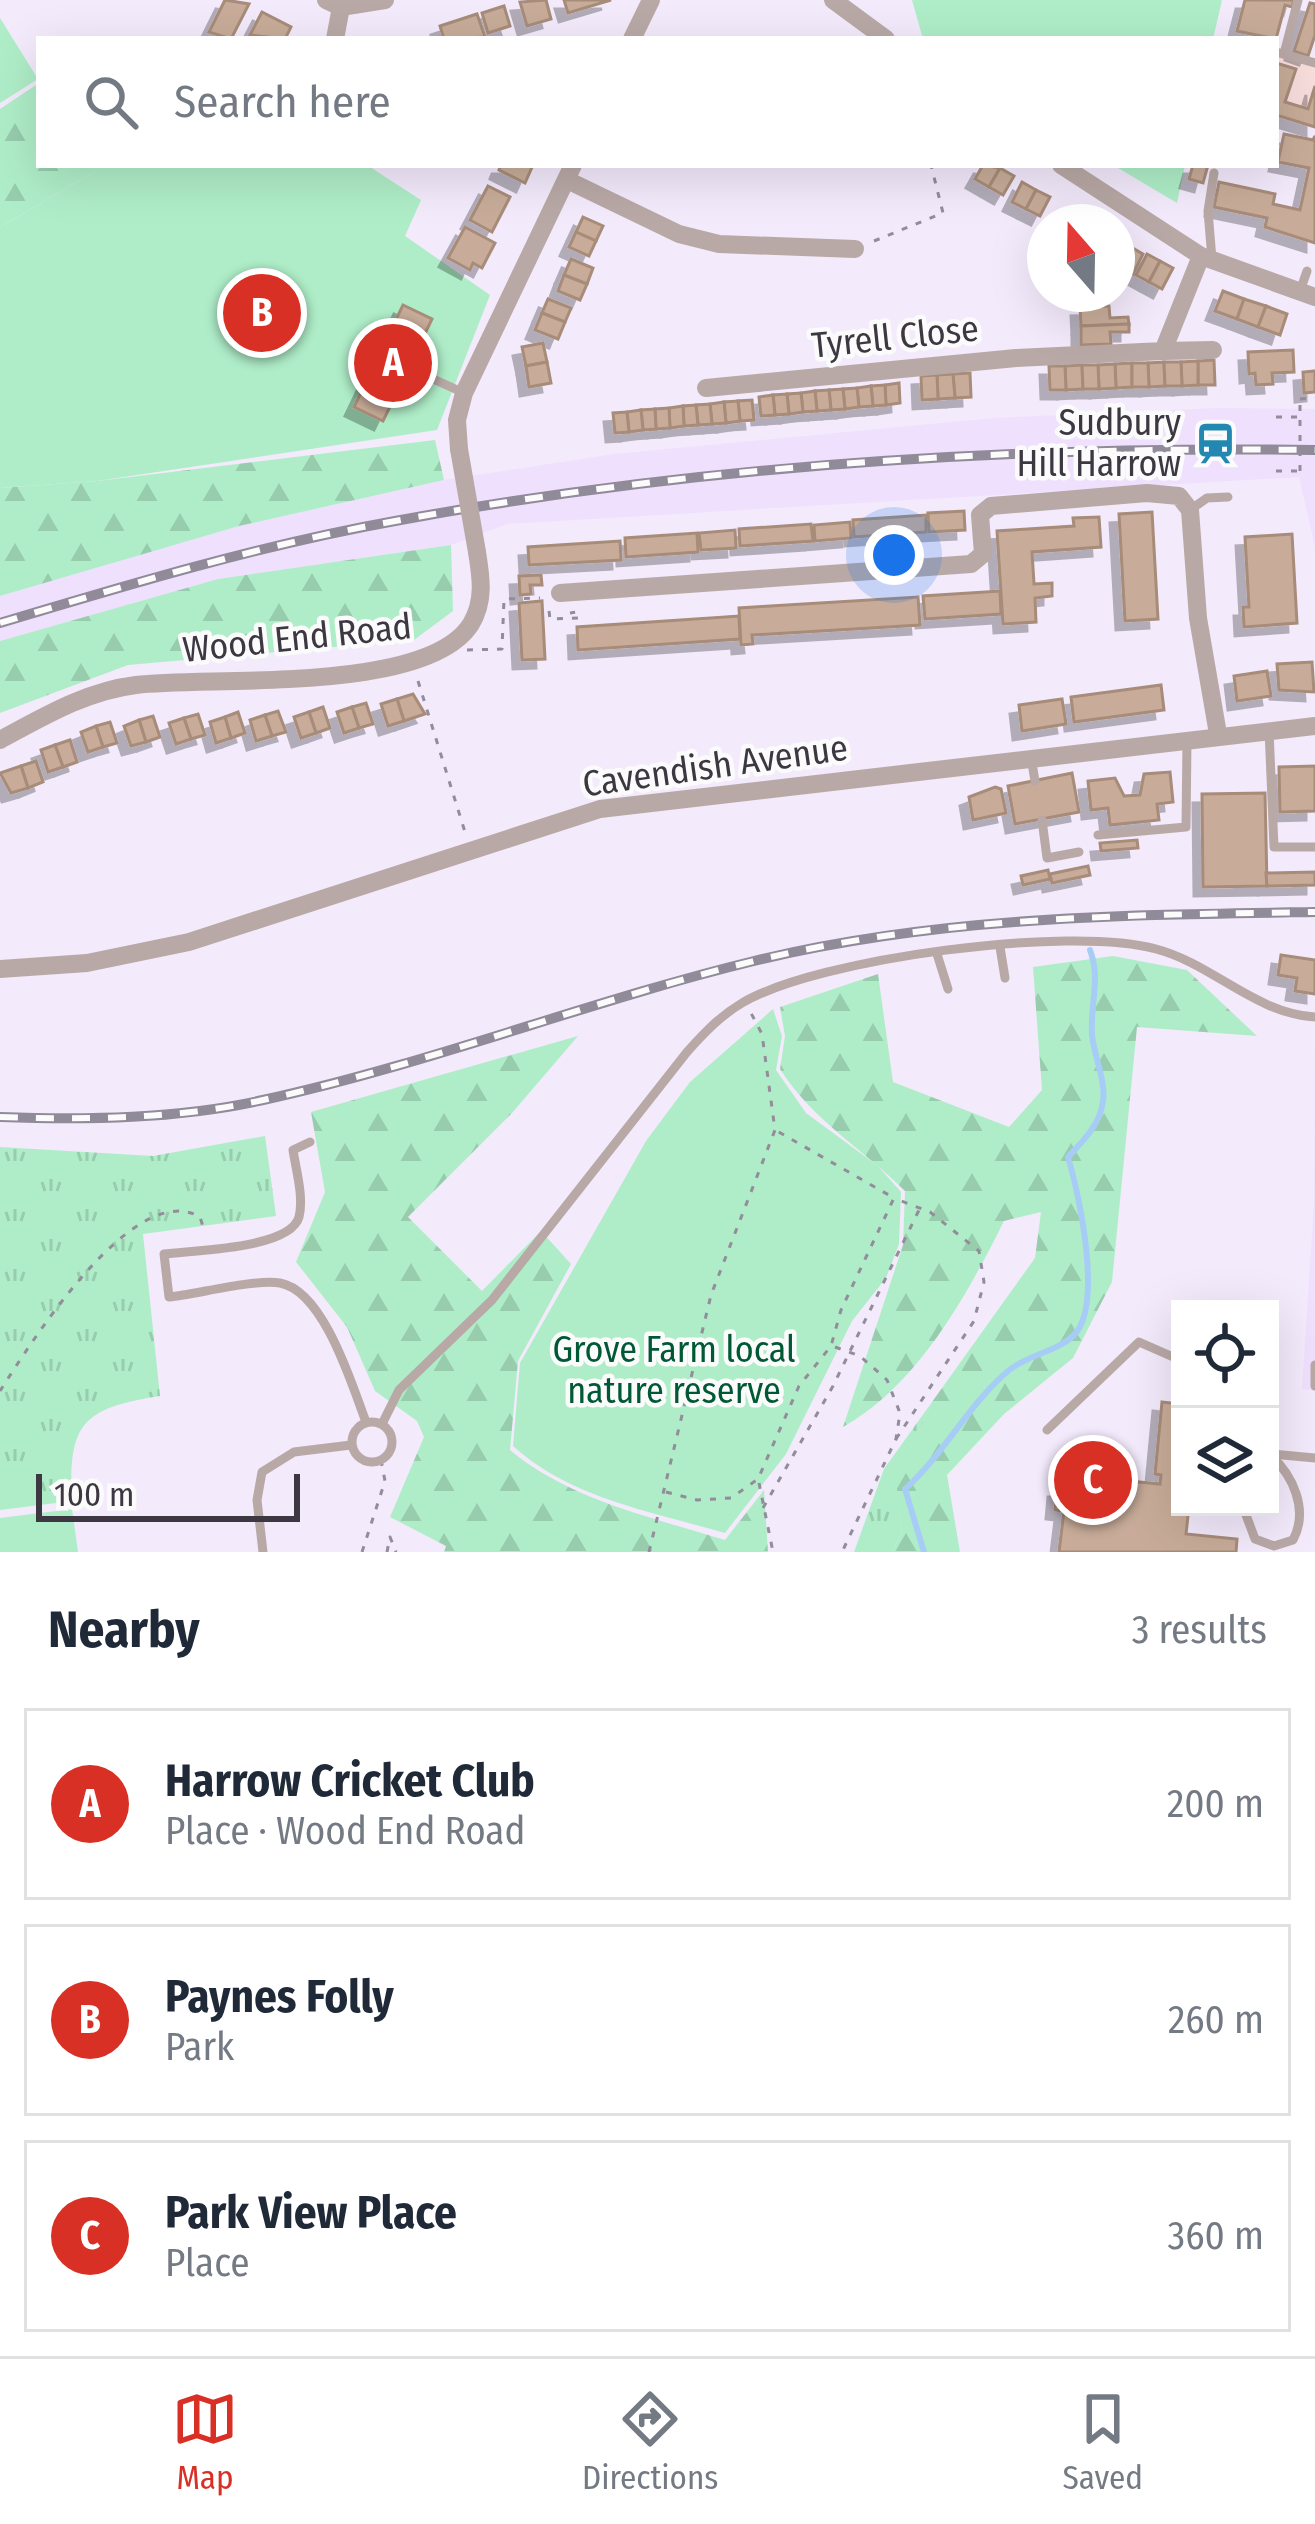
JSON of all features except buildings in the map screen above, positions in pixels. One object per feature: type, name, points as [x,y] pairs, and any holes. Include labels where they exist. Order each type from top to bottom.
[{"type":"street","points":[[335,36],[334,3],[385,0]]},
{"type":"street","points":[[633,36],[651,0]]},
{"type":"street","points":[[833,0],[882,36]]},
{"type":"street","points":[[1066,168],[1206,258],[1307,294]]},
{"type":"street","points":[[570,172],[680,233],[718,244],[855,248]]},
{"type":"street","name":"Wood End Road","points":[[0,740],[74,702],[134,685],[271,679],[412,662],[434,656],[469,627],[479,606],[477,552],[457,420],[464,393],[570,172]]},
{"type":"street","points":[[1163,352],[1206,258]]},
{"type":"street","name":"Tyrell Close","points":[[706,388],[1016,358],[1214,350]]},
{"type":"street","points":[[564,593],[971,564],[983,554],[980,514],[991,506],[1147,493],[1178,496],[1190,510],[1198,618],[1218,734]]},
{"type":"street","name":"Cavendish Avenue","points":[[0,969],[87,963],[189,942],[600,809],[1315,726]]},
{"type":"lane","points":[[1298,0],[1280,53],[1315,63]]},
{"type":"lane","points":[[1206,258],[1214,173]]},
{"type":"lane","points":[[1307,271],[1307,294]]},
{"type":"lane","points":[[420,373],[464,393]]},
{"type":"lane","points":[[1190,510],[1207,498],[1228,497]]},
{"type":"lane","points":[[1269,730],[1274,848],[1315,847]]},
{"type":"lane","points":[[1098,835],[1186,827],[1186,738]]},
{"type":"lane","points":[[1031,757],[1035,781]]},
{"type":"lane","points":[[1042,820],[1047,858],[1079,852]]},
{"type":"lane","points":[[382,1424],[399,1390],[492,1300],[687,1052],[711,1025],[744,1001],[842,970],[1000,946],[1094,940],[1159,949],[1260,1003],[1315,1017]]},
{"type":"lane","points":[[1000,946],[1005,978]]},
{"type":"lane","points":[[937,954],[948,989]]},
{"type":"lane","points":[[310,1142],[293,1150],[299,1194],[292,1231],[274,1240],[164,1254],[169,1298],[280,1283],[302,1293],[334,1338],[366,1422]]},
{"type":"lane","points":[[1047,1430],[1139,1342],[1171,1356]]},
{"type":"lane","points":[[1315,1365],[1315,1386]]},
{"type":"lane","points":[[366,1422],[382,1424],[391,1434],[392,1448],[381,1460],[367,1462],[352,1445],[354,1431],[366,1422]]},
{"type":"lane","points":[[263,1552],[256,1500],[262,1472],[294,1452],[352,1445]]},
{"type":"lane","points":[[1279,1454],[1315,1458]]},
{"type":"lane","points":[[1247,1516],[1255,1539],[1274,1546],[1293,1540],[1302,1523],[1301,1504],[1279,1467]]},
{"type":"path","points":[[855,248],[943,213],[933,168]]},
{"type":"path","points":[[1276,471],[1300,471],[1300,399],[1315,398]]},
{"type":"path","points":[[1276,417],[1300,417]]},
{"type":"path","points":[[472,651],[502,649],[504,599],[549,597],[550,619],[578,618],[578,613],[569,613],[564,593]]},
{"type":"path","points":[[412,662],[470,848]]},
{"type":"path","points":[[650,1552],[710,1295],[776,1130],[762,1034],[744,1001]]},
{"type":"path","points":[[776,1130],[920,1208],[979,1251],[982,1300],[874,1474],[842,1552]]},
{"type":"path","points":[[665,1492],[697,1500],[730,1498],[758,1479],[799,1386],[831,1346],[841,1310],[894,1198]]},
{"type":"path","points":[[763,1508],[850,1353],[920,1208]]},
{"type":"path","points":[[0,1391],[110,1245],[144,1218],[181,1211],[200,1217],[204,1230]]},
{"type":"path","points":[[831,1346],[850,1353],[887,1380],[900,1414],[896,1439]]},
{"type":"path","points":[[362,1552],[385,1481],[381,1460]]},
{"type":"path","points":[[758,1479],[773,1552]]},
{"type":"path","points":[[386,1552],[390,1537],[396,1552]]},
{"type":"shaded area","points":[[1279,56],[1315,67],[1315,129],[1279,117]]},
{"type":"shaded area","points":[[1219,408],[1315,409],[1315,547],[1299,477],[507,524],[451,545],[218,579],[0,641],[0,596],[239,526],[444,480],[614,454],[993,418]]},
{"type":"shaded area","points":[[1315,1041],[1315,1391],[1302,1389],[1314,1203]]},
{"type":"green space","points":[[912,0],[1222,0],[1214,36],[922,36]]},
{"type":"green space","points":[[0,18],[36,80],[0,103]]},
{"type":"green space","points":[[36,85],[36,168],[101,168],[0,227],[0,109]]},
{"type":"green space","points":[[101,168],[372,168],[421,200],[405,236],[490,295],[437,430],[97,481],[0,488],[0,227]]},
{"type":"green space","points":[[1118,168],[1184,168],[1177,203]]},
{"type":"green space","points":[[435,440],[444,480],[239,526],[0,596],[0,488],[97,481]]},
{"type":"green space","points":[[451,545],[453,611],[414,640],[128,665],[0,713],[0,641],[218,579]]},
{"type":"green space","name":"Grove Farm local nature reserve","points":[[1113,956],[1187,970],[1257,1036],[1137,1027],[1112,1282],[1073,1358],[1004,1414],[947,1475],[960,1552],[892,1552],[902,1532],[896,1481],[932,1402],[1035,1258],[1041,1212],[1004,1221],[957,1308],[917,1363],[895,1388],[843,1427],[903,1245],[905,1191],[822,1119],[780,1069],[785,1036],[780,1007],[878,974],[893,1082],[1009,1127],[1042,1090],[1033,967]]},
{"type":"green space","name":"Grove Farm local nature reserve","points":[[773,1009],[782,1036],[776,1070],[806,1113],[878,1166],[901,1192],[899,1244],[886,1278],[852,1321],[786,1454],[725,1533],[586,1491],[513,1446],[520,1363],[646,1141],[690,1082]]},
{"type":"green space","name":"Grove Farm local nature reserve","points":[[578,1036],[512,1113],[408,1217],[482,1291],[541,1231],[571,1264],[518,1361],[510,1450],[585,1494],[725,1540],[764,1490],[768,1552],[444,1552],[446,1546],[390,1517],[424,1437],[417,1421],[375,1391],[347,1327],[296,1262],[325,1192],[311,1112]]},
{"type":"green space","points":[[265,1136],[276,1216],[143,1234],[160,1396],[113,1406],[86,1424],[73,1453],[72,1501],[0,1510],[0,1147],[153,1156]]},
{"type":"green space","points":[[932,1402],[897,1481],[902,1532],[892,1552],[854,1552],[884,1469]]},
{"type":"green space","points":[[72,1509],[78,1552],[0,1552],[0,1518]]},
{"type":"waterway","points":[[924,1552],[905,1489],[994,1384],[1016,1366],[1066,1341],[1082,1322],[1087,1301],[1086,1250],[1068,1157],[1095,1125],[1103,1101],[1092,1035],[1095,981],[1090,950]]},
{"type":"railway","points":[[0,623],[295,542],[395,521],[624,486],[968,456],[1315,450]]},
{"type":"railway","points":[[0,1117],[132,1117],[263,1100],[387,1069],[692,977],[893,935],[1103,917],[1315,912]]},
{"type":"place","name":"Paynes Folly","points":[[262,313]]},
{"type":"place","name":"Harrow Cricket Club","points":[[393,363]]},
{"type":"place","name":"Sudbury Hill Harrow","points":[[1215,443]]},
{"type":"place","name":"Park View Place","points":[[1093,1480]]}]
